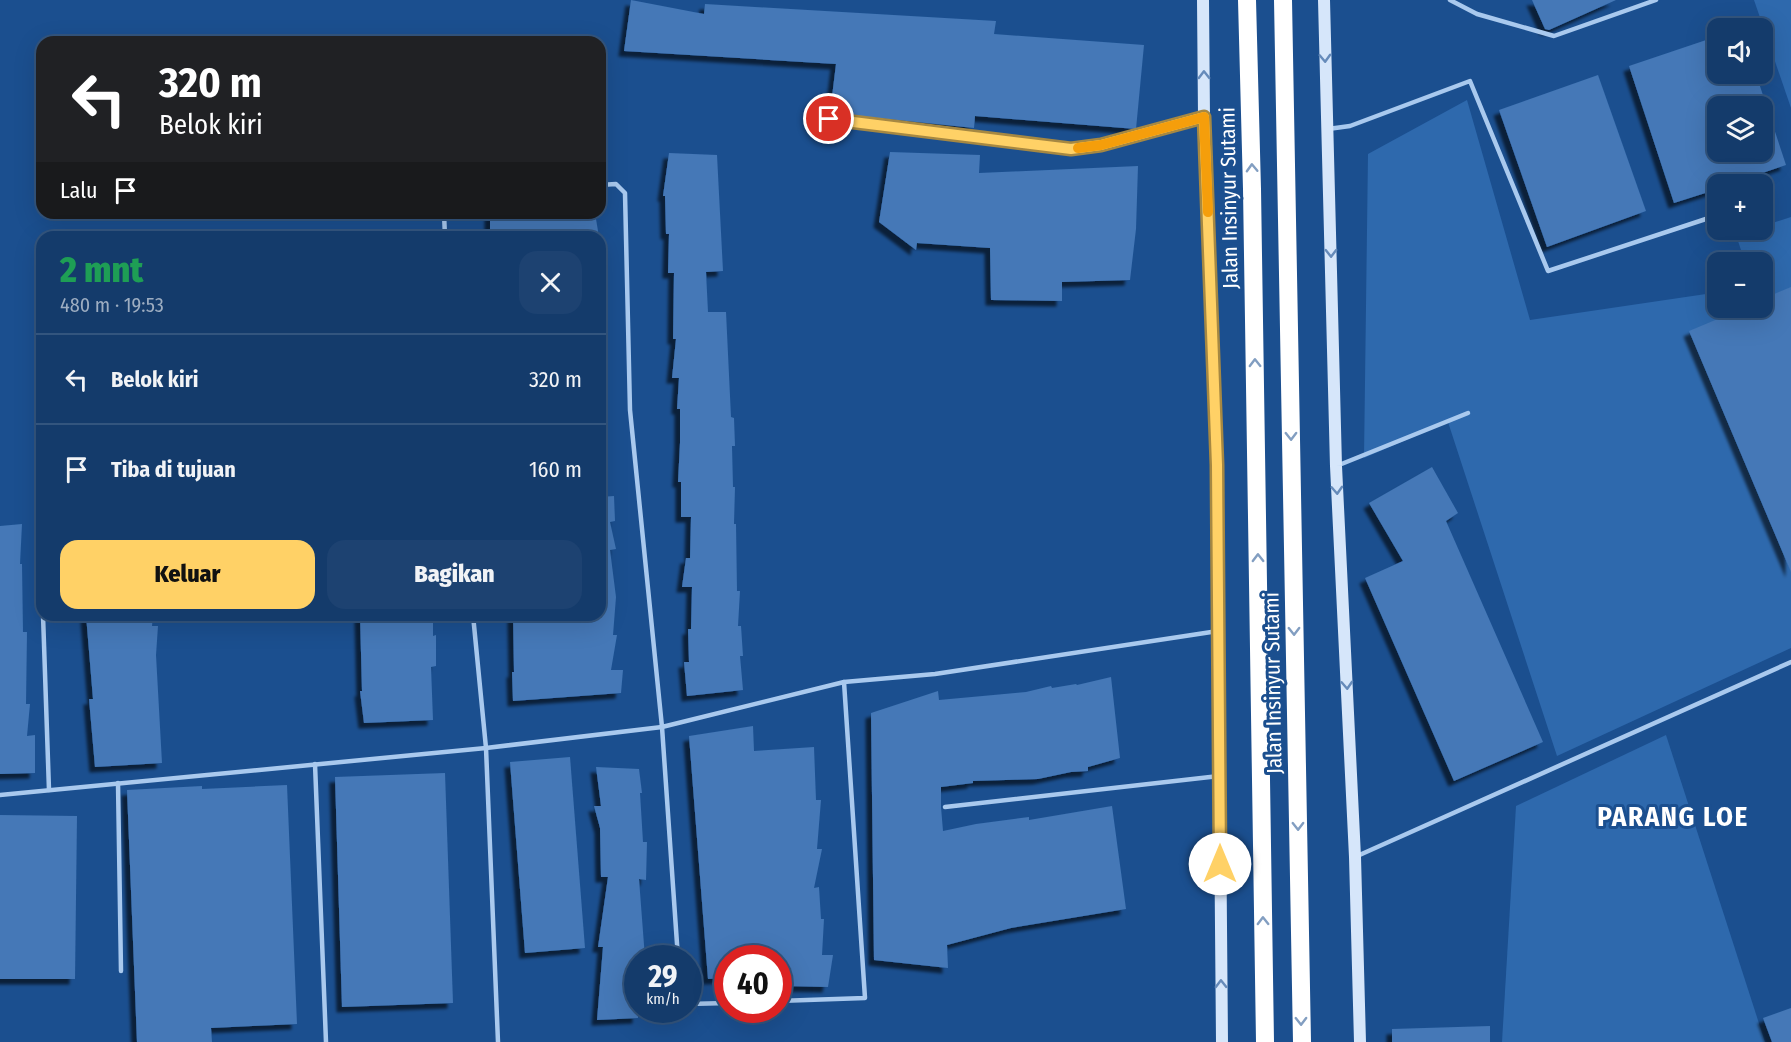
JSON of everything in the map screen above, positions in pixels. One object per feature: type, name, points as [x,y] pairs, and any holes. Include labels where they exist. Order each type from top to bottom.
[{"type":"highway","name":"Jalan Insinyur Sutami","points":[[1247,0],[1265,1042]]},
{"type":"highway","name":"Jalan Insinyur Sutami","points":[[1283,0],[1302,1042]]},
{"type":"street","points":[[1203,0],[1204,117],[1217,465],[1222,1042]]},
{"type":"street","points":[[1324,0],[1336,466],[1355,857],[1360,1042]]},
{"type":"lane","points":[[1450,0],[1477,14],[1554,36],[1656,0]]},
{"type":"lane","points":[[1328,129],[1350,126],[1470,81],[1548,272],[1707,219]]},
{"type":"lane","points":[[807,117],[1071,149],[1101,145],[1204,117]]},
{"type":"lane","points":[[606,185],[616,184],[625,193],[630,410],[662,727],[677,945]]},
{"type":"lane","points":[[1336,466],[1468,412]]},
{"type":"lane","points":[[43,621],[49,790]]},
{"type":"lane","points":[[474,621],[486,748],[498,1042]]},
{"type":"lane","points":[[0,795],[486,748],[662,727],[844,682],[936,674],[1218,631]]},
{"type":"lane","points":[[1355,857],[1791,662]]},
{"type":"lane","points":[[792,1001],[865,998],[844,682]]},
{"type":"lane","points":[[315,764],[326,1042]]},
{"type":"lane","points":[[945,807],[1219,776]]},
{"type":"lane","points":[[118,783],[121,971]]},
{"type":"shaded area","points":[[1754,0],[1791,0],[1791,108],[1773,55],[1773,18],[1760,18]]},
{"type":"shaded area","points":[[1467,100],[1530,320],[1706,294],[1707,286],[1707,318],[1726,318],[1692,332],[1791,571],[1791,648],[1557,756],[1448,422],[1364,458],[1368,154]]},
{"type":"shaded area","points":[[1791,217],[1791,291],[1773,299],[1773,252],[1742,252],[1738,240],[1773,240],[1773,223]]},
{"type":"shaded area","points":[[1666,735],[1765,1042],[1502,1042],[1516,806]]},
{"type":"building","points":[[631,0],[704,14],[705,4],[996,21],[994,34],[1144,45],[1136,129],[975,116],[974,128],[830,113],[836,64],[624,51]]},
{"type":"building","points":[[1532,0],[1616,0],[1549,30],[1545,29]]},
{"type":"building","points":[[1707,40],[1707,84],[1759,84],[1763,96],[1707,96],[1707,162],[1773,162],[1773,126],[1786,165],[1759,174],[1707,174],[1707,192],[1674,203],[1629,66]]},
{"type":"building","points":[[1598,75],[1646,211],[1547,247],[1499,110]]},
{"type":"building","points":[[890,152],[980,155],[979,173],[1138,166],[1136,229],[1130,280],[1062,282],[1062,301],[991,300],[990,248],[917,243],[916,250],[879,222]]},
{"type":"building","points":[[669,153],[717,155],[723,271],[706,272],[708,312],[726,312],[731,417],[734,418],[735,446],[732,446],[733,487],[735,487],[734,524],[736,524],[737,591],[740,591],[738,626],[741,626],[743,656],[740,656],[743,690],[687,696],[684,662],[689,662],[688,629],[691,629],[692,587],[682,587],[686,558],[690,558],[691,517],[681,517],[681,482],[678,482],[679,378],[672,378],[676,339],[673,339],[674,273],[668,273],[669,234],[666,234],[665,196],[663,196]]},
{"type":"building","points":[[490,219],[596,219],[598,231],[490,231]]},
{"type":"building","points":[[1791,287],[1791,572],[1689,331],[1720,318],[1773,318],[1773,294]]},
{"type":"building","points":[[1432,467],[1458,513],[1446,521],[1543,742],[1454,781],[1365,578],[1403,561],[1369,503]]},
{"type":"building","points":[[614,496],[615,521],[610,522],[616,549],[610,550],[616,597],[613,635],[617,635],[611,670],[623,670],[621,693],[513,701],[513,621],[606,621],[606,497]]},
{"type":"building","points":[[22,524],[20,564],[22,564],[23,632],[27,632],[26,704],[30,704],[27,736],[35,735],[35,773],[0,774],[0,526]]},
{"type":"building","points":[[86,621],[152,621],[152,626],[158,626],[156,655],[162,763],[95,767],[89,699],[93,699]]},
{"type":"building","points":[[360,621],[433,621],[433,636],[436,635],[436,666],[431,667],[433,720],[364,723],[360,691],[362,691]]},
{"type":"building","points":[[1111,677],[1120,758],[1088,767],[1088,771],[1038,779],[973,781],[973,783],[941,787],[941,807],[943,831],[976,824],[1029,817],[1029,820],[1112,806],[1126,909],[1011,928],[947,945],[948,968],[874,960],[871,713],[938,691],[939,700],[1026,692],[1051,686],[1052,688],[1077,685]]},
{"type":"building","points":[[753,726],[754,751],[814,747],[816,800],[821,800],[817,849],[822,849],[814,888],[819,887],[821,919],[824,919],[822,955],[833,955],[828,987],[792,986],[792,945],[714,945],[714,979],[708,979],[689,736]]},
{"type":"building","points":[[570,757],[585,948],[525,953],[510,762]]},
{"type":"building","points":[[596,767],[639,769],[643,842],[647,842],[646,880],[639,879],[644,945],[624,945],[624,1019],[597,1020],[603,947],[598,947],[608,877],[601,877],[600,828],[594,806],[601,806]]},
{"type":"building","points":[[445,773],[453,1003],[342,1007],[335,777]]},
{"type":"building","points":[[287,785],[297,1024],[211,1028],[212,1042],[137,1042],[127,790]]},
{"type":"building","points":[[0,815],[77,816],[75,979],[0,979]]},
{"type":"building","points":[[1791,1008],[1791,1042],[1772,1042],[1763,1018]]},
{"type":"building","points":[[1490,1026],[1490,1042],[1392,1042],[1392,1029]]},
{"type":"slow traffic","points":[[1078,148],[1101,145],[1204,117],[1208,212]]},
{"type":"district","name":"PARANG LOE","points":[[1673,817]]},
{"type":"route","points":[[829,119],[1071,149],[1101,145],[1204,117],[1217,465],[1220,864]]}]
